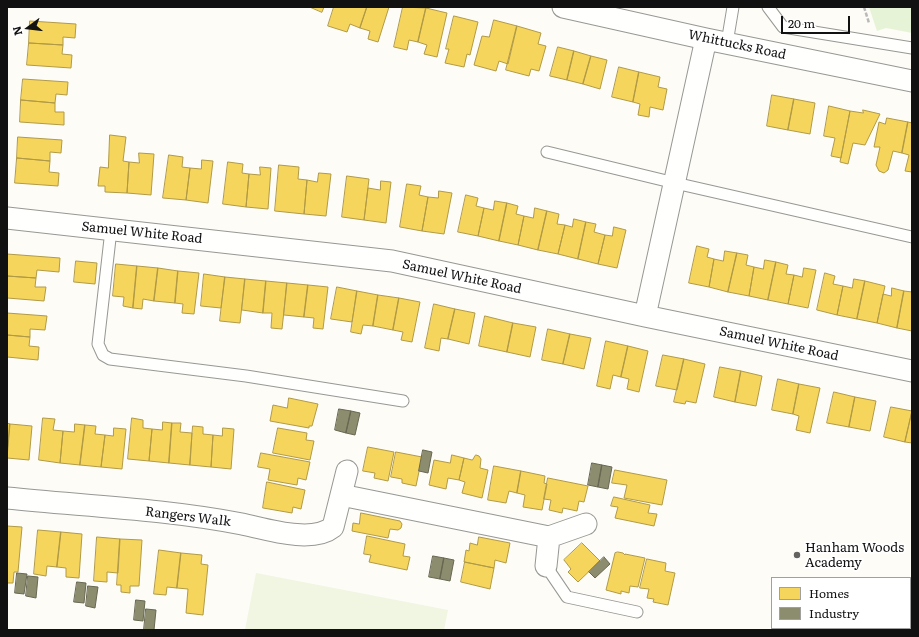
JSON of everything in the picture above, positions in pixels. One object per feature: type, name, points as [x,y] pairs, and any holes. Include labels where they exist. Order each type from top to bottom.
[{"type":"street","name":"Whittucks Road","points":[[563,7],[727,44],[912,81]]},
{"type":"street","points":[[645,316],[706,39]]},
{"type":"street","name":"Samuel White Road","points":[[7,218],[392,261],[645,316],[912,371]]},
{"type":"street","name":"Rangers Walk","points":[[7,498],[208,518],[294,534],[317,535],[327,533],[333,528],[347,471]]},
{"type":"street","points":[[341,495],[549,537],[586,524]]},
{"type":"street","points":[[546,566],[549,537]]},
{"type":"lane","points":[[727,44],[733,7]]},
{"type":"lane","points":[[768,7],[783,27],[912,48]]},
{"type":"lane","points":[[547,152],[912,237]]},
{"type":"lane","points":[[111,230],[98,344],[103,355],[110,359],[246,376],[403,401]]},
{"type":"lane","points":[[546,566],[567,597],[637,612]]},
{"type":"green space","points":[[869,7],[912,7],[912,33],[886,28],[877,31]]},
{"type":"green space","points":[[256,573],[448,610],[444,630],[245,630]]},
{"type":"building: Homes","points":[[310,7],[324,7],[322,12]]},
{"type":"building: Homes","points":[[334,7],[367,7],[360,28],[350,24],[347,32],[328,26]]},
{"type":"building: Homes","points":[[367,7],[389,7],[378,42],[368,39],[370,31],[360,28]]},
{"type":"building: Homes","points":[[403,7],[426,8],[418,42],[409,40],[407,50],[394,47]]},
{"type":"building: Homes","points":[[426,8],[447,13],[437,57],[424,54],[427,45],[418,42]]},
{"type":"building: Homes","points":[[454,16],[478,22],[470,55],[467,54],[464,67],[445,63],[449,49],[446,49]]},
{"type":"building: Homes","points":[[494,20],[517,26],[508,64],[499,61],[496,71],[474,65],[482,36],[489,37]]},
{"type":"building: Homes","points":[[30,21],[76,24],[75,38],[63,37],[63,45],[29,43]]},
{"type":"building: Homes","points":[[517,26],[541,33],[538,44],[546,46],[539,71],[531,69],[529,76],[506,70]]},
{"type":"building: Homes","points":[[29,43],[63,45],[62,54],[72,55],[71,68],[27,65]]},
{"type":"building: Homes","points":[[558,47],[574,51],[567,80],[550,76]]},
{"type":"building: Homes","points":[[574,51],[591,56],[583,84],[567,80]]},
{"type":"building: Homes","points":[[591,56],[607,60],[600,89],[583,84]]},
{"type":"building: Homes","points":[[619,67],[639,72],[633,102],[612,97]]},
{"type":"building: Homes","points":[[639,72],[660,77],[658,87],[667,89],[663,110],[650,107],[649,117],[638,115],[640,104],[633,102]]},
{"type":"building: Homes","points":[[23,79],[68,82],[67,95],[56,94],[55,103],[21,100]]},
{"type":"building: Homes","points":[[772,95],[794,99],[788,130],[767,126]]},
{"type":"building: Homes","points":[[794,99],[815,103],[810,134],[788,130]]},
{"type":"building: Homes","points":[[21,100],[55,103],[55,112],[64,112],[64,125],[20,122]]},
{"type":"building: Homes","points":[[829,106],[850,111],[841,158],[831,156],[835,138],[824,136]]},
{"type":"building: Homes","points":[[863,110],[880,114],[865,145],[853,143],[848,164],[840,162],[850,111],[863,113]]},
{"type":"building: Homes","points":[[887,118],[908,122],[902,153],[893,151],[888,170],[884,173],[879,171],[876,165],[880,147],[874,147],[879,122],[885,124]]},
{"type":"building: Homes","points":[[908,122],[912,123],[912,172],[905,171],[909,155],[902,153]]},
{"type":"building: Homes","points":[[110,135],[126,137],[123,161],[129,162],[127,193],[105,192],[105,186],[98,186],[100,167],[108,168]]},
{"type":"building: Homes","points":[[18,137],[62,140],[61,153],[50,152],[50,161],[17,158]]},
{"type":"building: Homes","points":[[139,153],[154,154],[151,195],[127,193],[129,162],[139,163]]},
{"type":"building: Homes","points":[[169,155],[183,157],[182,167],[190,168],[186,200],[163,198]]},
{"type":"building: Homes","points":[[17,158],[50,161],[49,172],[59,173],[58,186],[15,183]]},
{"type":"building: Homes","points":[[202,160],[213,161],[208,203],[186,200],[190,168],[201,169]]},
{"type":"building: Homes","points":[[228,162],[243,164],[242,173],[249,174],[246,207],[223,204]]},
{"type":"building: Homes","points":[[279,165],[299,167],[298,179],[307,180],[304,214],[275,211]]},
{"type":"building: Homes","points":[[260,167],[271,168],[268,209],[246,207],[249,174],[260,175]]},
{"type":"building: Homes","points":[[319,173],[331,174],[326,216],[304,214],[307,180],[317,182]]},
{"type":"building: Homes","points":[[347,176],[369,179],[364,220],[342,217]]},
{"type":"building: Homes","points":[[381,181],[391,182],[386,223],[364,220],[368,188],[380,190]]},
{"type":"building: Homes","points":[[407,184],[421,186],[419,195],[428,197],[422,231],[400,227]]},
{"type":"building: Homes","points":[[439,191],[452,193],[444,234],[422,231],[428,197],[438,198]]},
{"type":"building: Homes","points":[[466,195],[478,198],[476,206],[484,208],[478,236],[458,232]]},
{"type":"building: Homes","points":[[495,201],[507,203],[499,241],[478,236],[484,208],[493,210]]},
{"type":"building: Homes","points":[[507,203],[518,206],[516,214],[524,216],[518,245],[499,241]]},
{"type":"building: Homes","points":[[535,208],[547,211],[538,250],[518,245],[524,216],[533,218]]},
{"type":"building: Homes","points":[[547,211],[559,214],[557,224],[565,225],[558,254],[538,250]]},
{"type":"building: Homes","points":[[574,219],[586,222],[578,259],[558,254],[565,225],[572,227]]},
{"type":"building: Homes","points":[[586,222],[596,224],[594,232],[605,235],[598,264],[578,259]]},
{"type":"building: Homes","points":[[614,227],[626,230],[617,268],[598,264],[605,235],[612,236]]},
{"type":"building: Homes","points":[[697,246],[709,249],[707,257],[714,259],[709,287],[689,283]]},
{"type":"building: Homes","points":[[725,251],[737,253],[728,292],[709,287],[714,259],[723,261]]},
{"type":"building: Homes","points":[[737,253],[748,255],[746,265],[754,267],[749,296],[728,292]]},
{"type":"building: Homes","points":[[7,254],[60,258],[59,272],[37,270],[36,278],[7,276]]},
{"type":"building: Homes","points":[[765,260],[776,262],[768,300],[749,296],[754,267],[763,269]]},
{"type":"building: Homes","points":[[76,261],[97,263],[95,284],[74,282]]},
{"type":"building: Homes","points":[[776,262],[788,265],[786,274],[794,275],[788,304],[768,300]]},
{"type":"building: Homes","points":[[116,264],[137,266],[133,308],[123,306],[124,297],[113,296]]},
{"type":"building: Homes","points":[[137,266],[158,268],[154,301],[143,299],[142,309],[133,308]]},
{"type":"building: Homes","points":[[158,268],[178,271],[175,303],[154,301]]},
{"type":"building: Homes","points":[[804,268],[816,270],[808,308],[788,304],[794,275],[802,277]]},
{"type":"building: Homes","points":[[178,271],[199,273],[194,314],[182,313],[183,304],[175,303]]},
{"type":"building: Homes","points":[[825,273],[835,276],[833,284],[843,286],[837,315],[817,310]]},
{"type":"building: Homes","points":[[204,274],[225,277],[221,308],[201,306]]},
{"type":"building: Homes","points":[[7,276],[36,278],[35,287],[46,287],[44,301],[7,298]]},
{"type":"building: Homes","points":[[225,277],[245,279],[240,323],[220,321]]},
{"type":"building: Homes","points":[[245,279],[266,281],[263,313],[242,310]]},
{"type":"building: Homes","points":[[854,279],[865,281],[857,319],[837,315],[843,286],[852,288]]},
{"type":"building: Homes","points":[[266,281],[287,283],[282,329],[271,328],[272,313],[263,313]]},
{"type":"building: Homes","points":[[865,281],[885,286],[877,323],[857,319]]},
{"type":"building: Homes","points":[[287,283],[308,285],[304,317],[284,315]]},
{"type":"building: Homes","points":[[308,285],[328,287],[323,329],[313,328],[314,318],[304,317]]},
{"type":"building: Homes","points":[[337,287],[357,291],[352,322],[331,319]]},
{"type":"building: Homes","points":[[892,288],[904,291],[897,328],[877,323],[883,294],[891,296]]},
{"type":"building: Homes","points":[[357,291],[378,295],[373,326],[363,325],[361,334],[351,332]]},
{"type":"building: Homes","points":[[904,291],[912,292],[912,331],[897,328]]},
{"type":"building: Homes","points":[[378,295],[399,298],[393,330],[373,326]]},
{"type":"building: Homes","points":[[399,298],[420,302],[412,342],[401,340],[403,332],[393,330]]},
{"type":"building: Homes","points":[[434,304],[455,309],[448,339],[441,338],[439,351],[425,348]]},
{"type":"building: Homes","points":[[455,309],[475,313],[469,344],[448,339]]},
{"type":"building: Homes","points":[[7,313],[47,316],[45,330],[30,329],[30,337],[7,335]]},
{"type":"building: Homes","points":[[485,316],[513,323],[507,352],[479,346]]},
{"type":"building: Homes","points":[[513,323],[536,327],[530,357],[507,352]]},
{"type":"building: Homes","points":[[548,329],[570,334],[563,364],[542,360]]},
{"type":"building: Homes","points":[[570,334],[591,338],[584,369],[563,364]]},
{"type":"building: Homes","points":[[7,335],[30,337],[29,346],[39,347],[38,360],[7,357]]},
{"type":"building: Homes","points":[[606,341],[628,346],[621,377],[613,375],[610,389],[597,386]]},
{"type":"building: Homes","points":[[628,346],[648,351],[639,392],[627,389],[629,379],[621,377]]},
{"type":"building: Homes","points":[[663,355],[684,359],[677,390],[656,386]]},
{"type":"building: Homes","points":[[684,359],[705,364],[696,403],[686,401],[685,404],[674,402]]},
{"type":"building: Homes","points":[[720,367],[741,371],[735,402],[714,397]]},
{"type":"building: Homes","points":[[741,371],[762,376],[756,406],[735,402]]},
{"type":"building: Homes","points":[[778,379],[799,384],[793,414],[772,410]]},
{"type":"building: Homes","points":[[799,384],[820,388],[810,433],[796,430],[799,416],[793,414]]},
{"type":"building: Homes","points":[[834,392],[855,397],[849,427],[827,423]]},
{"type":"building: Homes","points":[[855,397],[876,401],[870,431],[849,427]]},
{"type":"building: Homes","points":[[289,398],[318,404],[312,426],[309,426],[309,428],[270,421],[273,405],[287,408]]},
{"type":"building: Homes","points":[[891,407],[912,411],[905,442],[884,437]]},
{"type":"building: Homes","points":[[912,411],[912,443],[905,442]]},
{"type":"building: Homes","points":[[43,418],[55,419],[53,430],[63,431],[60,463],[39,460]]},
{"type":"building: Homes","points":[[132,418],[143,420],[143,428],[152,429],[149,461],[128,459]]},
{"type":"building: Homes","points":[[163,422],[172,423],[169,463],[149,461],[152,429],[162,430]]},
{"type":"building: Homes","points":[[7,423],[10,424],[7,458]]},
{"type":"building: Homes","points":[[172,423],[181,423],[180,432],[192,433],[190,465],[169,463]]},
{"type":"building: Homes","points":[[10,424],[32,426],[29,460],[7,458]]},
{"type":"building: Homes","points":[[75,424],[85,425],[80,465],[60,463],[63,431],[74,432]]},
{"type":"building: Homes","points":[[85,425],[96,426],[95,434],[105,435],[101,467],[80,465]]},
{"type":"building: Homes","points":[[193,426],[203,427],[203,434],[213,435],[211,467],[190,465]]},
{"type":"building: Homes","points":[[114,428],[126,429],[122,469],[101,467],[105,435],[113,436]]},
{"type":"building: Homes","points":[[223,428],[234,429],[231,469],[211,467],[213,435],[222,436]]},
{"type":"building: Homes","points":[[278,428],[307,433],[306,440],[314,441],[310,460],[273,453]]},
{"type":"building: Homes","points":[[368,447],[394,452],[388,481],[374,478],[375,473],[363,471]]},
{"type":"building: Homes","points":[[396,452],[422,457],[416,486],[402,483],[402,479],[391,477]]},
{"type":"building: Homes","points":[[261,453],[310,462],[306,480],[298,478],[297,485],[268,480],[270,469],[258,467]]},
{"type":"building: Homes","points":[[452,455],[464,458],[459,480],[448,478],[446,489],[429,485],[434,460],[450,463]]},
{"type":"building: Homes","points":[[476,455],[481,459],[480,468],[488,470],[482,498],[462,493],[465,482],[459,480],[464,458],[472,460]]},
{"type":"building: Homes","points":[[494,466],[521,471],[517,493],[509,491],[506,503],[488,500]]},
{"type":"building: Homes","points":[[615,470],[667,480],[662,505],[624,498],[627,485],[612,483]]},
{"type":"building: Homes","points":[[521,471],[545,476],[544,483],[547,484],[542,510],[523,507],[525,495],[517,493]]},
{"type":"building: Homes","points":[[548,478],[588,486],[584,502],[579,501],[577,511],[563,508],[562,513],[549,510],[551,500],[544,499]]},
{"type":"building: Homes","points":[[267,482],[305,490],[301,509],[293,507],[292,513],[263,508]]},
{"type":"building: Homes","points":[[614,497],[650,505],[648,513],[657,514],[654,526],[615,518],[618,507],[611,506]]},
{"type":"building: Homes","points":[[361,513],[400,521],[402,524],[401,528],[398,530],[390,529],[388,538],[352,531],[353,523],[359,524]]},
{"type":"building: Homes","points":[[7,526],[22,527],[18,572],[14,572],[13,583],[7,583]]},
{"type":"building: Homes","points":[[38,530],[61,532],[57,567],[47,566],[46,576],[34,574]]},
{"type":"building: Homes","points":[[61,532],[82,534],[79,578],[66,577],[66,568],[57,567]]},
{"type":"building: Homes","points":[[367,536],[405,544],[403,556],[410,557],[407,570],[369,562],[371,555],[364,554]]},
{"type":"building: Homes","points":[[97,537],[120,539],[118,573],[107,572],[107,582],[94,581]]},
{"type":"building: Homes","points":[[479,537],[510,543],[506,563],[495,560],[494,568],[464,562],[466,550],[469,551],[470,543],[477,545]]},
{"type":"building: Homes","points":[[120,539],[142,540],[139,586],[130,586],[130,593],[121,592],[121,585],[117,585]]},
{"type":"building: Homes","points":[[582,543],[600,561],[578,582],[568,572],[571,569],[564,560]]},
{"type":"building: Homes","points":[[159,550],[181,553],[177,588],[167,587],[166,595],[154,594]]},
{"type":"building: Homes","points":[[618,552],[625,555],[645,558],[638,587],[630,586],[629,593],[621,591],[621,594],[606,590],[615,553]]},
{"type":"building: Homes","points":[[181,553],[202,555],[201,564],[208,565],[203,615],[186,613],[188,589],[177,588]]},
{"type":"building: Homes","points":[[647,559],[666,563],[665,571],[675,573],[668,605],[653,602],[654,599],[647,598],[649,589],[640,588]]},
{"type":"building: Homes","points":[[465,562],[494,568],[490,589],[461,582]]},
{"type":"building: Industry","points":[[339,409],[351,411],[346,433],[335,430]]},
{"type":"building: Industry","points":[[351,411],[360,413],[355,435],[346,433]]},
{"type":"building: Industry","points":[[423,450],[432,452],[428,473],[419,471]]},
{"type":"building: Industry","points":[[592,463],[602,465],[598,487],[588,485]]},
{"type":"building: Industry","points":[[602,465],[612,467],[608,489],[598,487]]},
{"type":"building: Industry","points":[[433,556],[444,558],[440,579],[429,577]]},
{"type":"building: Industry","points":[[604,557],[610,564],[595,578],[589,572]]},
{"type":"building: Industry","points":[[444,558],[454,560],[450,581],[440,579]]},
{"type":"building: Industry","points":[[17,573],[27,574],[24,594],[15,593]]},
{"type":"building: Industry","points":[[28,576],[38,577],[36,598],[26,596]]},
{"type":"building: Industry","points":[[77,582],[86,583],[84,603],[74,602]]},
{"type":"building: Industry","points":[[88,586],[98,587],[95,608],[86,606]]},
{"type":"building: Industry","points":[[136,600],[145,601],[143,621],[134,620]]},
{"type":"building: Industry","points":[[146,609],[156,610],[154,630],[144,630]]},
{"type":"place","name":"Hanham Woods Academy","points":[[797,555]]}]
